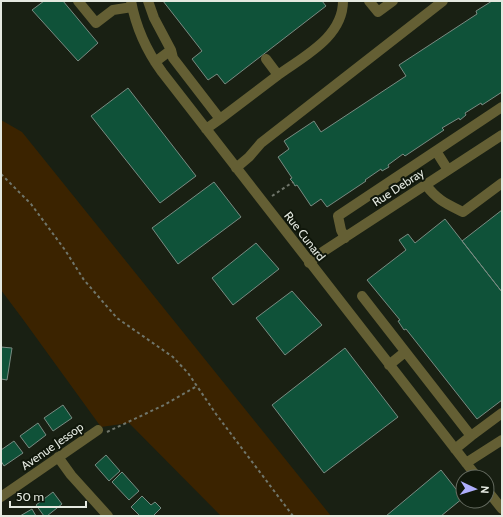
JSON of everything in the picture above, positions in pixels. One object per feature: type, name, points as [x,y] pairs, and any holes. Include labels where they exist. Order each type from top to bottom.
[{"type":"street","points":[[78,1],[96,23],[113,10],[131,4]]},
{"type":"street","points":[[148,1],[154,18],[171,50],[173,58],[220,119]]},
{"type":"street","points":[[206,129],[328,37],[337,23],[343,1]]},
{"type":"street","points":[[369,1],[378,12],[393,1]]},
{"type":"street","points":[[236,168],[249,157],[261,143],[442,1]]},
{"type":"street","name":"Rue Cunard","points":[[131,4],[146,48],[155,62],[309,263],[471,469]]},
{"type":"street","points":[[155,62],[171,50]]},
{"type":"street","points":[[266,59],[278,75]]},
{"type":"street","points":[[187,104],[201,94]]},
{"type":"street","points":[[345,238],[341,230],[338,216],[502,107]]},
{"type":"street","name":"Rue Debray","points":[[309,263],[502,135]]},
{"type":"street","points":[[436,151],[448,170]]},
{"type":"street","points":[[426,185],[440,200],[463,212],[502,183]]},
{"type":"street","points":[[362,296],[471,436]]},
{"type":"street","points":[[389,365],[406,352]]},
{"type":"street","points":[[455,449],[502,413]]},
{"type":"street","name":"Avenue Jessop","points":[[1,498],[58,457],[102,431]]},
{"type":"street","points":[[466,463],[502,440]]},
{"type":"street","points":[[58,457],[71,476],[108,516]]},
{"type":"street","points":[[495,500],[502,509]]},
{"type":"path","points":[[1,174],[31,204],[65,250],[84,280],[117,318],[173,357],[188,373],[293,516]]},
{"type":"path","points":[[272,196],[293,182]]},
{"type":"path","points":[[102,431],[164,405],[197,386]]},
{"type":"shaded area","points":[[1,120],[22,132],[331,516],[221,516],[129,423],[101,427],[1,290]]},
{"type":"building","points":[[44,1],[63,1],[98,43],[78,61],[32,10]]},
{"type":"building","points":[[163,1],[322,1],[326,6],[225,84],[217,74],[208,80],[192,59],[202,51]]},
{"type":"building","points":[[492,1],[502,1],[502,92],[482,105],[481,103],[465,113],[466,115],[460,120],[459,118],[442,128],[444,130],[405,156],[403,154],[388,165],[389,167],[382,171],[381,169],[327,207],[321,199],[311,206],[297,185],[295,186],[290,179],[292,178],[278,157],[289,149],[284,141],[314,121],[321,132],[406,76],[399,65],[477,14],[476,11]]},
{"type":"building","points":[[128,88],[196,176],[160,203],[91,116]]},
{"type":"building","points":[[214,182],[241,217],[178,264],[152,228]]},
{"type":"building","points":[[502,210],[502,292],[462,241]]},
{"type":"building","points":[[445,219],[502,292],[502,400],[477,419],[406,329],[404,330],[398,321],[400,320],[367,280],[406,250],[399,240],[408,234],[415,243]]},
{"type":"building","points":[[256,243],[279,269],[233,305],[212,278]]},
{"type":"building","points":[[292,291],[322,325],[285,355],[256,318]]},
{"type":"building","points":[[1,347],[12,348],[7,380],[1,379]]},
{"type":"building","points":[[345,348],[398,417],[324,473],[272,405]]},
{"type":"building","points":[[63,405],[72,418],[53,431],[44,418]]},
{"type":"building","points":[[38,423],[46,435],[29,448],[20,436]]},
{"type":"building","points":[[14,441],[23,453],[4,466],[1,461],[1,450]]},
{"type":"building","points":[[106,455],[120,471],[109,481],[95,465]]},
{"type":"building","points":[[441,470],[455,488],[455,505],[441,516],[386,516]]},
{"type":"building","points":[[122,472],[139,491],[129,500],[112,482]]},
{"type":"building","points":[[53,492],[62,504],[47,516],[44,516],[36,505]]},
{"type":"building","points":[[142,496],[151,505],[155,502],[161,508],[153,516],[140,516],[131,507]]},
{"type":"building","points":[[32,509],[36,516],[20,516]]}]
